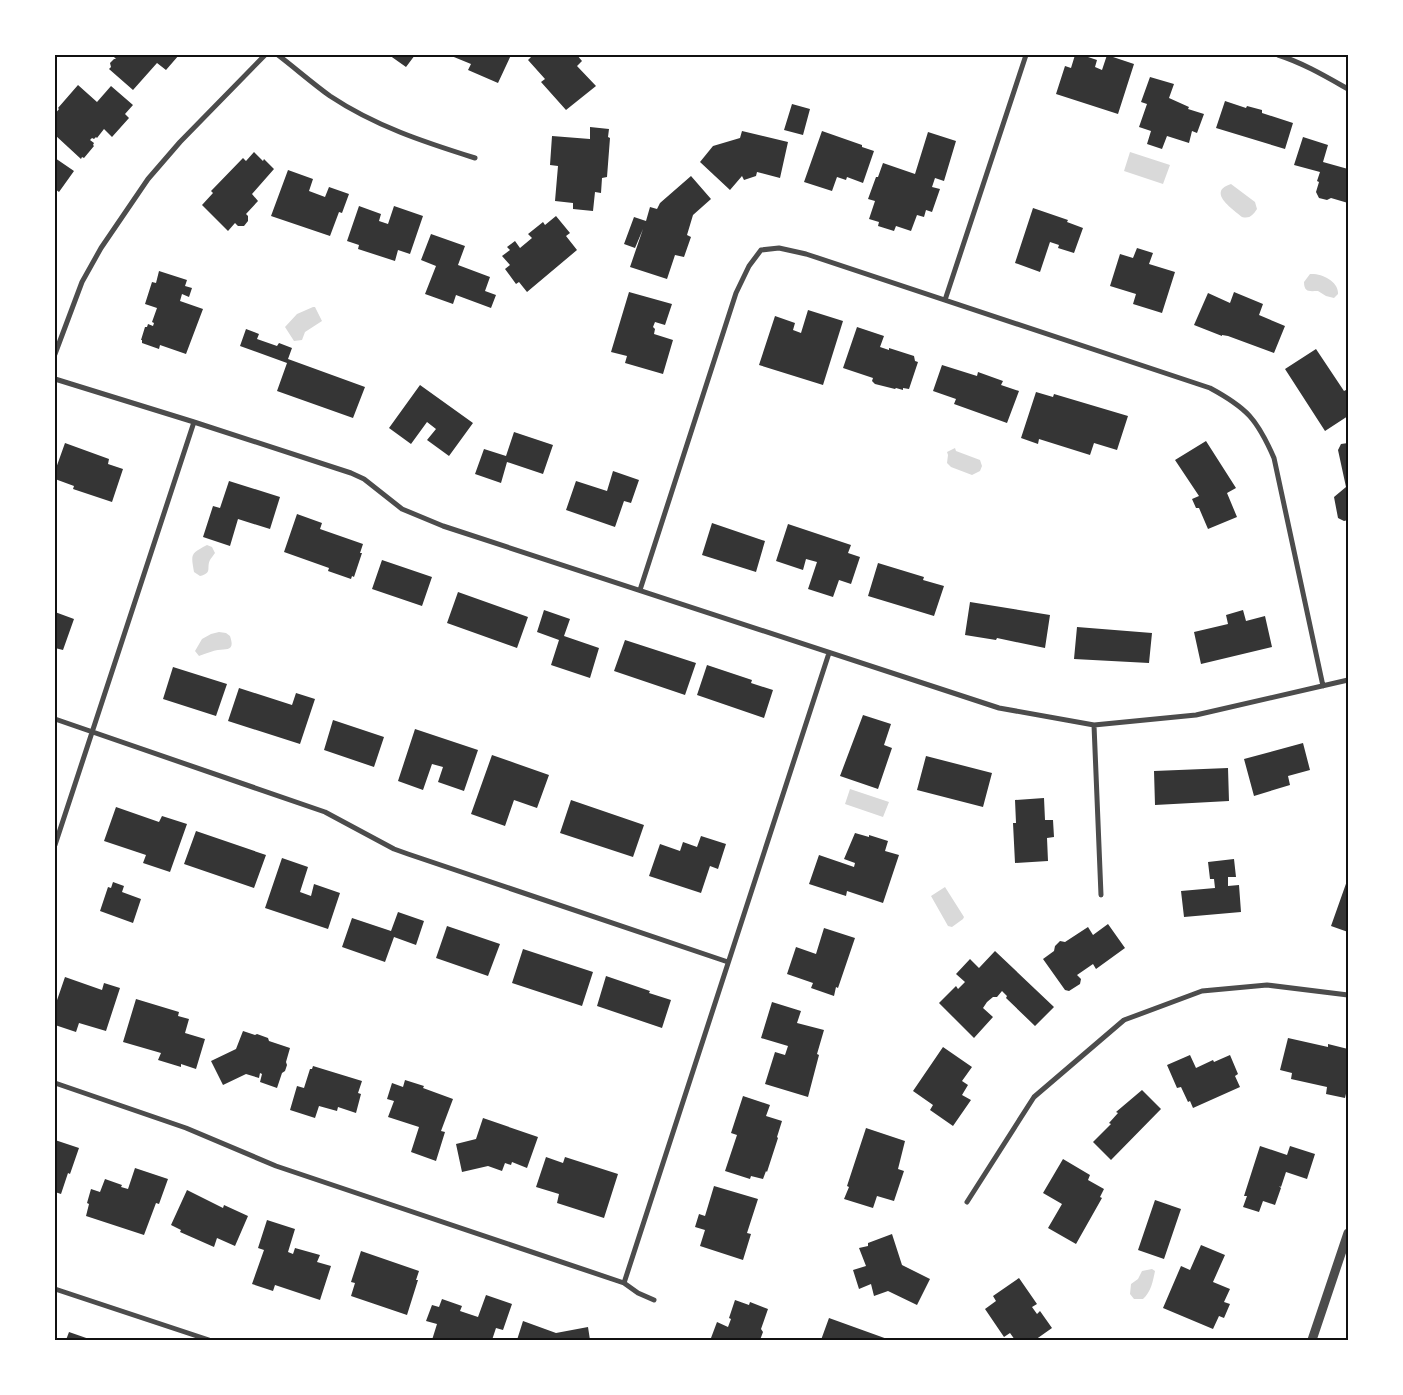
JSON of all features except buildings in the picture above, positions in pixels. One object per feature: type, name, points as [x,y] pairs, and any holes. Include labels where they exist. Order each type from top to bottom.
[{"type":"street","points":[[55,354],[82,282],[101,248],[148,179],[180,142],[265,55]]},
{"type":"street","points":[[278,55],[330,96],[369,119],[411,138],[475,158]]},
{"type":"street","points":[[945,300],[1026,55]]},
{"type":"street","points":[[1278,55],[1313,70],[1348,89]]},
{"type":"street","points":[[640,590],[736,293],[749,266],[761,250],[779,248],[806,254],[1210,388],[1234,401],[1253,418],[1274,458],[1323,686]]},
{"type":"street","points":[[55,378],[351,473],[364,479],[402,509],[419,516],[999,708],[1094,726],[1196,715],[1348,680]]},
{"type":"street","points":[[55,844],[194,422]]},
{"type":"street","points":[[624,1283],[829,653]]},
{"type":"street","points":[[55,719],[325,812],[408,854],[728,962]]},
{"type":"street","points":[[1094,726],[1101,895]]},
{"type":"street","points":[[967,1202],[1034,1097],[1124,1020],[1202,991],[1267,985],[1348,995]]},
{"type":"street","points":[[55,1083],[186,1128],[276,1166],[624,1283],[638,1293],[654,1300]]},
{"type":"street","points":[[1312,1340],[1348,1233]]},
{"type":"street","points":[[55,1289],[209,1340]]},
{"type":"shaded area","points":[[1130,152],[1170,165],[1163,184],[1124,171]]},
{"type":"shaded area","points":[[1231,184],[1255,202],[1257,209],[1251,216],[1242,217],[1221,196],[1221,191],[1224,187]]},
{"type":"shaded area","points":[[1310,274],[1328,279],[1336,285],[1338,294],[1334,298],[1318,291],[1306,290],[1304,282]]},
{"type":"shaded area","points":[[315,307],[322,321],[305,332],[302,340],[294,341],[285,327],[297,314]]},
{"type":"shaded area","points":[[955,448],[956,451],[980,460],[982,466],[980,471],[972,475],[951,467],[947,463],[947,452]]},
{"type":"shaded area","points":[[207,545],[212,547],[215,553],[210,560],[208,572],[200,576],[194,572],[192,558],[197,550]]},
{"type":"shaded area","points":[[219,632],[230,636],[231,647],[199,656],[195,651],[202,639]]},
{"type":"shaded area","points":[[850,789],[889,802],[883,817],[845,804]]},
{"type":"shaded area","points":[[945,887],[964,917],[952,927],[948,926],[931,896]]},
{"type":"shaded area","points":[[1152,1269],[1155,1271],[1148,1293],[1143,1299],[1134,1299],[1130,1294],[1131,1284],[1138,1279],[1142,1271]]}]
